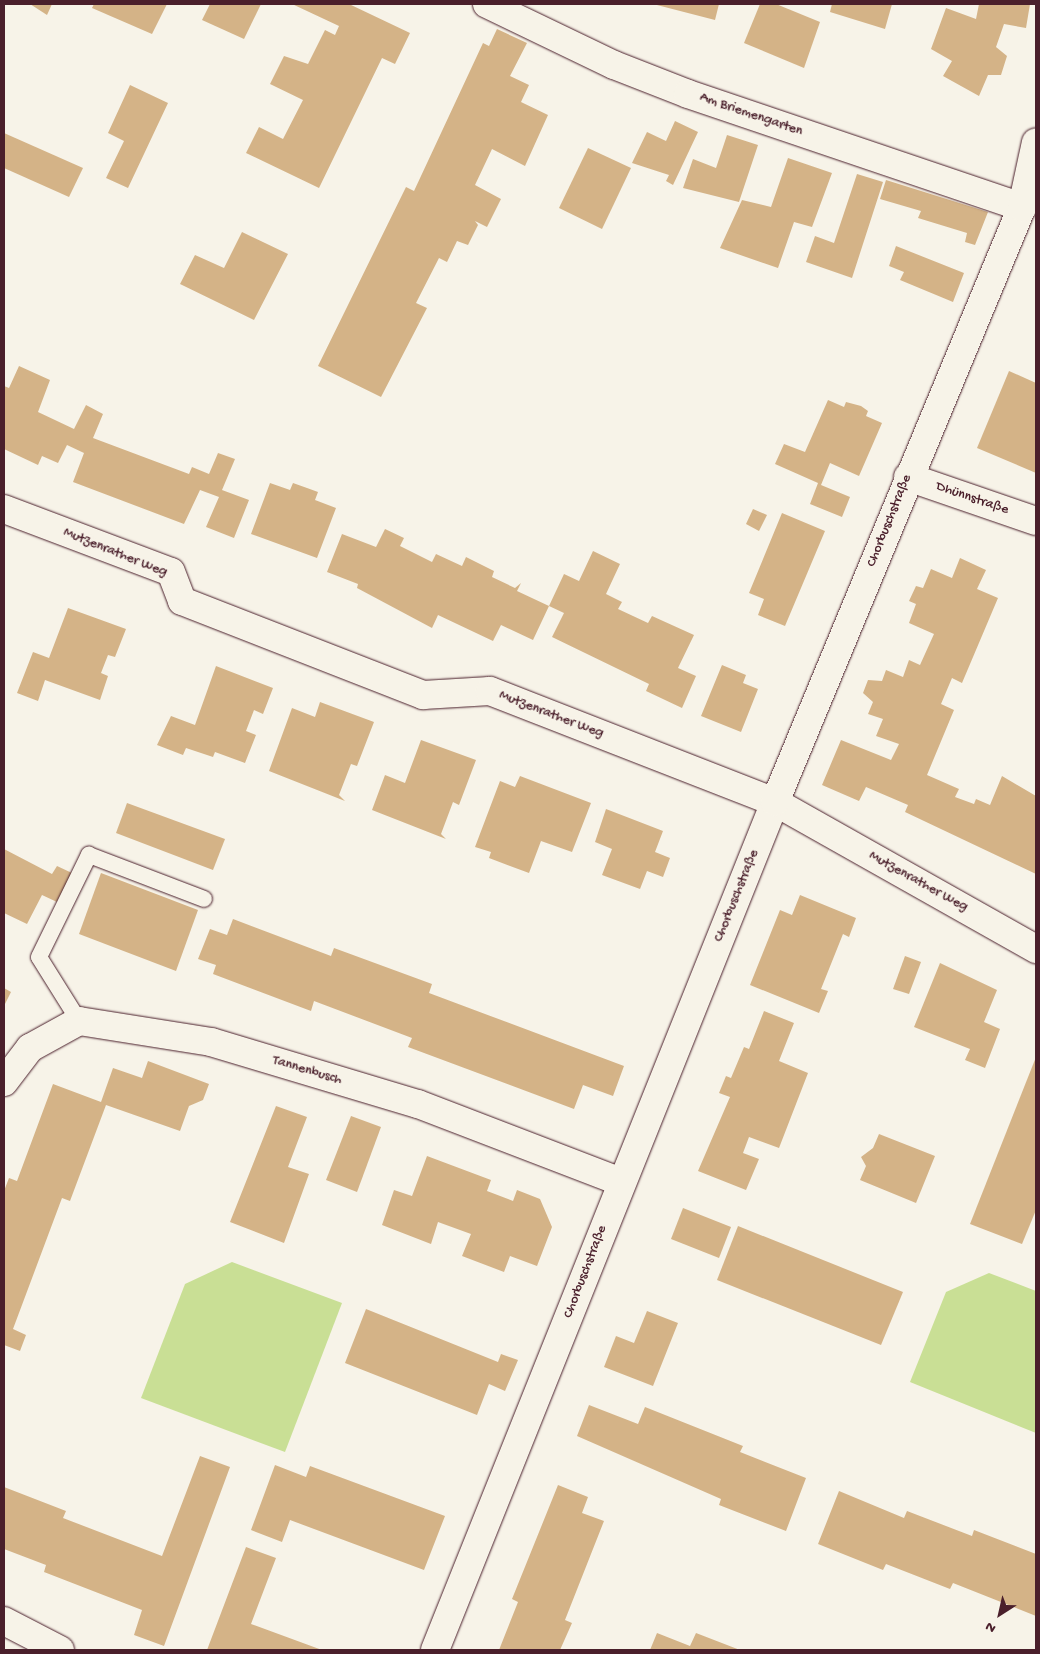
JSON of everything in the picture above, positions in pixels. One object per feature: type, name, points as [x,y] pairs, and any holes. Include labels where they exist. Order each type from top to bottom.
[{"type":"street","name":"Am Briemengarten","points":[[487,4],[614,65],[688,94],[1022,207]]},
{"type":"street","name":"Chorbuschstraße","points":[[435,1650],[775,802],[908,477],[1022,207],[1036,142]]},
{"type":"street","name":"Dhünnstraße","points":[[908,477],[1036,520]]},
{"type":"street","name":"Mutzenrather Weg","points":[[4,509],[171,572],[182,601],[414,691],[423,694],[490,691],[775,802],[1036,949]]},
{"type":"street","name":"Tannenbusch","points":[[79,1021],[211,1042],[418,1104],[622,1182]]},
{"type":"street","points":[[4,1082],[30,1048],[79,1021]]},
{"type":"street","points":[[4,1621],[60,1650]]},
{"type":"lane","points":[[79,1021],[39,958],[89,855],[204,899]]},
{"type":"green space","points":[[232,1262],[342,1303],[285,1452],[141,1398],[185,1284]]},
{"type":"green space","points":[[989,1273],[1036,1291],[1036,1433],[910,1382],[946,1292]]},
{"type":"building","points":[[30,4],[52,4],[47,15]]},
{"type":"building","points":[[94,4],[167,4],[152,34],[92,8]]},
{"type":"building","points":[[210,4],[261,4],[244,39],[202,20]]},
{"type":"building","points":[[292,4],[349,4],[410,33],[395,64],[382,58],[319,188],[246,153],[259,127],[283,139],[303,100],[270,84],[284,56],[308,64],[325,30],[335,35],[339,26]]},
{"type":"building","points":[[653,4],[719,4],[715,20]]},
{"type":"building","points":[[760,4],[776,4],[820,22],[804,68],[744,43]]},
{"type":"building","points":[[832,4],[892,4],[885,29],[830,12]]},
{"type":"building","points":[[979,4],[1030,4],[1026,28],[1004,24],[996,47],[1007,56],[1001,75],[988,75],[979,96],[943,76],[952,61],[931,49],[946,8],[976,19]]},
{"type":"building","points":[[497,29],[527,43],[510,76],[529,85],[521,102],[548,115],[525,166],[492,149],[475,185],[501,199],[487,227],[475,221],[478,225],[468,245],[457,241],[447,262],[439,258],[416,303],[427,308],[381,397],[318,366],[406,187],[414,191],[483,43],[489,46]]},
{"type":"building","points":[[130,85],[168,103],[128,188],[106,178],[124,141],[108,133]]},
{"type":"building","points":[[675,121],[698,132],[673,185],[666,181],[669,175],[632,163],[647,132],[666,141]]},
{"type":"building","points":[[4,133],[83,168],[69,197],[4,168]]},
{"type":"building","points":[[727,135],[758,145],[739,202],[683,188],[693,159],[716,168]]},
{"type":"building","points":[[588,148],[631,168],[602,229],[559,208]]},
{"type":"building","points":[[788,158],[832,173],[812,227],[794,222],[778,268],[720,248],[742,200],[771,207]]},
{"type":"building","points":[[857,174],[883,182],[852,278],[806,262],[815,236],[834,243]]},
{"type":"building","points":[[886,180],[988,212],[975,245],[965,242],[967,233],[918,218],[921,211],[880,199]]},
{"type":"building","points":[[242,232],[288,254],[254,320],[180,284],[195,255],[224,268]]},
{"type":"building","points":[[896,246],[964,273],[953,302],[900,280],[904,272],[889,266]]},
{"type":"building","points":[[19,366],[50,380],[38,412],[74,429],[86,405],[103,414],[93,438],[189,474],[192,467],[209,474],[218,453],[235,459],[222,490],[249,500],[234,538],[206,527],[219,497],[200,490],[184,524],[73,482],[84,453],[67,445],[58,463],[42,456],[38,465],[4,449],[4,386],[9,388]]},
{"type":"building","points":[[1009,371],[1036,383],[1036,473],[977,448]]},
{"type":"building","points":[[828,400],[844,407],[846,402],[861,406],[868,411],[866,416],[882,423],[859,476],[830,463],[821,485],[850,497],[842,517],[810,504],[818,483],[775,464],[784,444],[805,452]]},
{"type":"building","points":[[270,483],[290,490],[293,483],[318,492],[315,500],[336,508],[317,558],[251,534]]},
{"type":"building","points":[[753,509],[767,515],[759,531],[746,524]]},
{"type":"building","points":[[782,513],[825,531],[785,626],[758,615],[764,599],[749,593]]},
{"type":"building","points":[[385,529],[404,538],[400,546],[432,562],[436,554],[462,566],[466,557],[494,571],[492,577],[515,588],[521,583],[517,591],[549,606],[533,640],[501,625],[493,641],[438,615],[432,628],[357,588],[358,584],[327,572],[342,534],[376,547]]},
{"type":"building","points":[[593,551],[620,564],[606,594],[622,602],[618,609],[648,623],[652,616],[694,635],[678,668],[696,676],[682,708],[646,691],[649,684],[552,637],[564,613],[549,606],[564,574],[579,581]]},
{"type":"building","points":[[960,558],[986,570],[977,589],[998,598],[962,683],[952,678],[941,704],[954,710],[927,775],[959,789],[955,797],[974,804],[976,799],[990,805],[1002,776],[1036,796],[1036,874],[905,812],[908,805],[866,787],[859,801],[822,785],[841,740],[891,760],[899,744],[876,736],[883,719],[868,714],[873,702],[863,693],[868,680],[882,681],[886,670],[903,677],[909,660],[920,665],[934,634],[909,623],[916,604],[909,601],[916,586],[923,588],[931,569],[952,578]]},
{"type":"building","points":[[68,608],[126,629],[115,657],[108,655],[101,673],[108,676],[100,700],[45,680],[38,701],[17,693],[33,652],[49,658]]},
{"type":"building","points":[[722,665],[746,675],[743,683],[758,689],[741,732],[701,716]]},
{"type":"building","points":[[216,666],[273,688],[263,714],[254,710],[246,731],[256,735],[245,763],[215,752],[213,757],[186,748],[183,755],[157,745],[171,716],[195,725]]},
{"type":"building","points":[[320,702],[374,722],[357,766],[351,764],[339,795],[345,801],[269,771],[292,708],[315,717]]},
{"type":"building","points":[[421,740],[476,760],[459,805],[453,802],[441,834],[446,839],[372,810],[385,775],[405,783]]},
{"type":"building","points":[[520,776],[591,803],[572,852],[541,841],[529,873],[489,858],[491,852],[475,847],[500,781],[515,787]]},
{"type":"building","points":[[127,803],[225,839],[213,870],[116,833]]},
{"type":"building","points":[[606,809],[663,831],[655,852],[670,858],[663,877],[647,871],[640,889],[602,875],[612,849],[595,842]]},
{"type":"building","points":[[4,849],[52,874],[57,866],[72,873],[57,902],[42,895],[27,924],[4,913]]},
{"type":"building","points":[[101,873],[198,910],[176,971],[79,934]]},
{"type":"building","points":[[800,895],[856,918],[849,937],[843,934],[821,989],[828,991],[819,1013],[750,985],[780,910],[792,915]]},
{"type":"building","points":[[233,919],[331,956],[334,948],[432,984],[429,993],[624,1066],[613,1096],[583,1085],[574,1109],[408,1047],[412,1038],[314,1001],[311,1011],[213,974],[216,965],[198,959],[210,929],[227,935]]},
{"type":"building","points":[[905,956],[921,962],[909,994],[893,989]]},
{"type":"building","points":[[940,963],[997,990],[984,1022],[1000,1029],[985,1068],[965,1060],[970,1049],[914,1027]]},
{"type":"building","points":[[4,988],[11,992],[4,1006]]},
{"type":"building","points":[[764,1011],[794,1023],[779,1061],[808,1073],[779,1148],[749,1137],[743,1153],[759,1159],[746,1190],[698,1171],[730,1097],[719,1093],[726,1076],[731,1078],[744,1047],[749,1049]]},
{"type":"building","points":[[1036,1057],[1036,1210],[1022,1244],[970,1224]]},
{"type":"building","points":[[148,1061],[209,1084],[203,1100],[189,1106],[180,1131],[106,1105],[70,1201],[62,1198],[13,1329],[26,1335],[20,1351],[4,1345],[4,1191],[9,1178],[17,1181],[53,1084],[101,1102],[113,1068],[142,1078]]},
{"type":"building","points":[[276,1106],[307,1117],[288,1167],[309,1174],[284,1243],[230,1222]]},
{"type":"building","points":[[351,1116],[381,1127],[357,1192],[326,1180]]},
{"type":"building","points":[[879,1134],[935,1156],[916,1203],[860,1180],[866,1166],[861,1157],[873,1148]]},
{"type":"building","points":[[427,1156],[491,1180],[487,1191],[513,1201],[517,1190],[540,1199],[552,1227],[537,1266],[510,1256],[504,1272],[462,1256],[471,1234],[438,1222],[431,1244],[382,1225],[394,1190],[412,1196]]},
{"type":"building","points":[[683,1208],[731,1227],[719,1258],[671,1239]]},
{"type":"building","points":[[738,1226],[903,1292],[881,1345],[717,1280]]},
{"type":"building","points":[[366,1309],[498,1362],[501,1354],[518,1360],[505,1391],[489,1384],[477,1415],[345,1363]]},
{"type":"building","points":[[647,1311],[678,1323],[653,1386],[604,1367],[616,1336],[634,1343]]},
{"type":"building","points":[[589,1405],[638,1424],[645,1407],[743,1446],[740,1452],[806,1478],[786,1531],[719,1505],[721,1499],[577,1436]]},
{"type":"building","points":[[200,1456],[230,1467],[164,1646],[134,1635],[142,1610],[44,1572],[46,1565],[4,1549],[4,1487],[66,1511],[63,1518],[162,1556]]},
{"type":"building","points":[[275,1465],[306,1477],[310,1466],[445,1516],[424,1570],[290,1520],[282,1542],[251,1530]]},
{"type":"building","points":[[558,1485],[588,1497],[582,1513],[604,1521],[565,1620],[572,1623],[560,1650],[499,1650],[518,1602],[512,1599]]},
{"type":"building","points":[[839,1491],[904,1518],[907,1511],[972,1536],[974,1530],[1036,1554],[1036,1616],[953,1583],[950,1589],[886,1564],[883,1570],[818,1544]]},
{"type":"building","points":[[246,1547],[276,1558],[251,1624],[322,1650],[207,1650]]},
{"type":"building","points":[[657,1633],[690,1646],[696,1633],[740,1650],[650,1650]]}]
